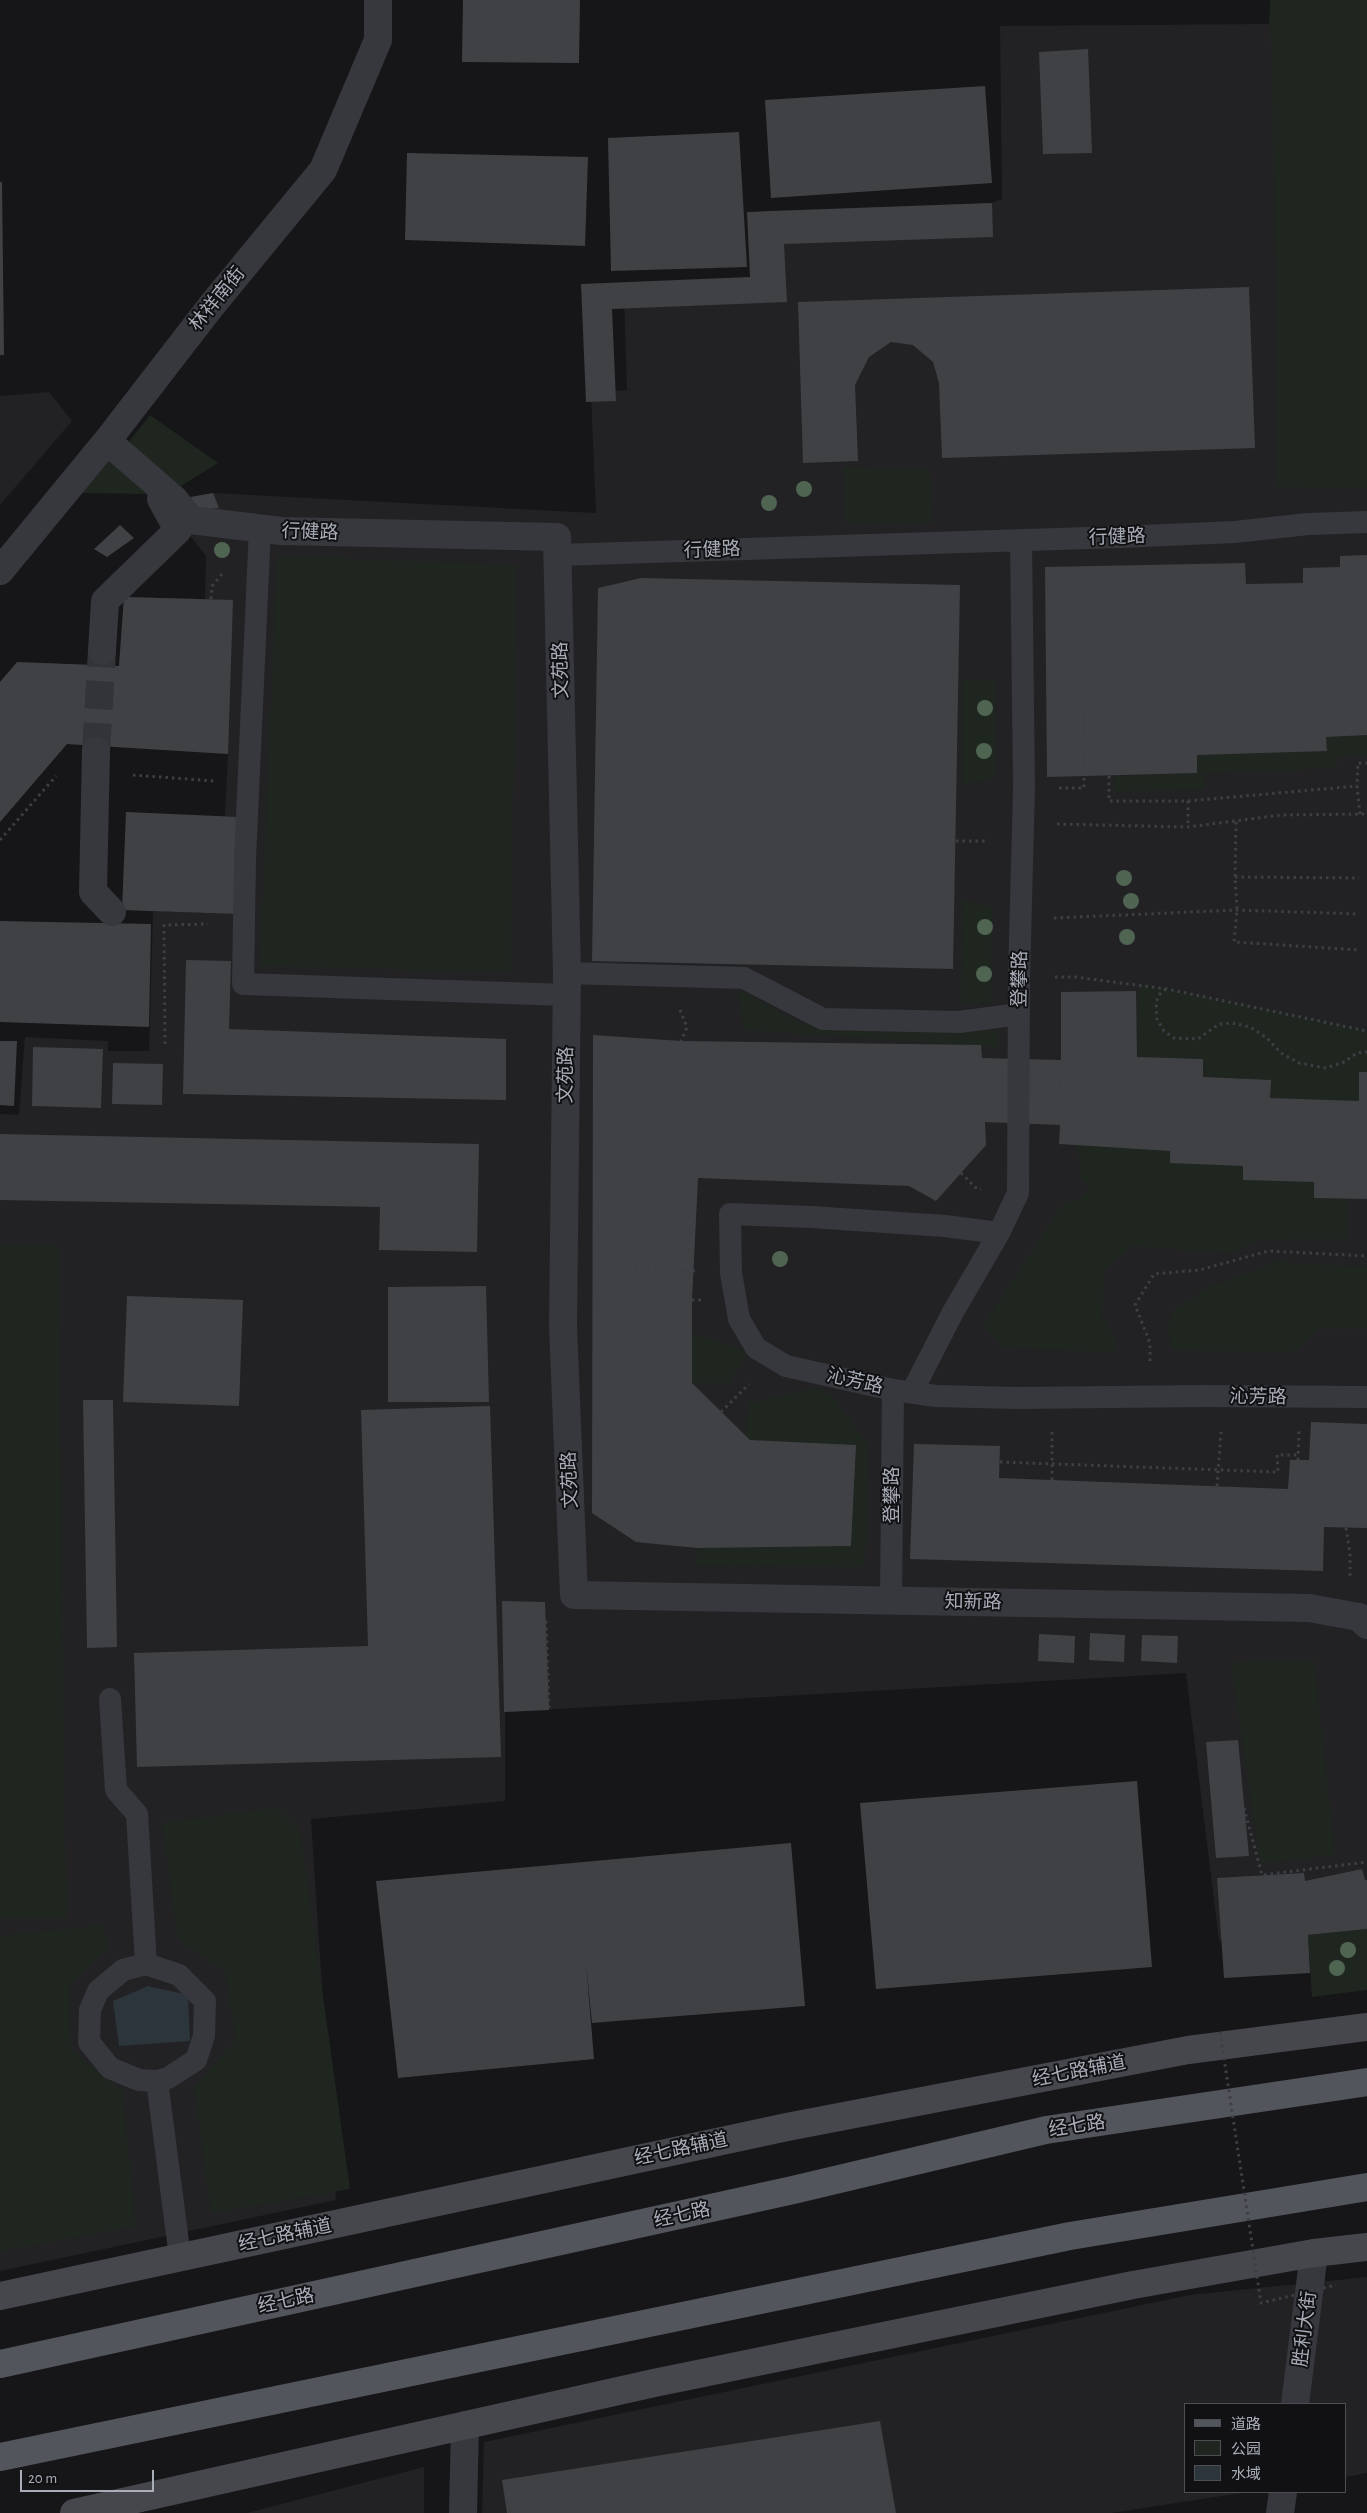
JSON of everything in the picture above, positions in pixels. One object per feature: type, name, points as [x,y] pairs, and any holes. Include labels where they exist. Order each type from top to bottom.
[{"type":"main road","name":"经七路","points":[[0,2364],[793,2190],[1046,2130],[1367,2082]]},
{"type":"main road","points":[[0,2457],[1070,2236],[1367,2187]]},
{"type":"street","name":"林祥南街","points":[[0,571],[107,441],[212,305],[323,170],[378,40],[378,0]]},
{"type":"street","name":"行健路","points":[[107,441],[174,498],[191,520],[281,531],[557,537],[558,555]]},
{"type":"street","points":[[102,652],[105,601],[178,530],[155,490],[158,485]]},
{"type":"street","name":"文苑路","points":[[558,555],[567,984],[563,1326],[574,1595]]},
{"type":"street","points":[[96,751],[93,892],[112,912]]},
{"type":"street","name":"知新路","points":[[574,1595],[1309,1608],[1359,1617],[1367,1625]]},
{"type":"street","name":"经七路辅道","points":[[0,2296],[826,2119],[1188,2050],[1367,2027]]},
{"type":"street","points":[[74,2513],[654,2383],[1133,2285],[1314,2253],[1367,2247]]},
{"type":"street","name":"胜利大街","points":[[1295,2403],[1314,2253]]},
{"type":"street","points":[[463,2513],[465,2425]]},
{"type":"street","points":[[1280,2513],[1283,2493]]},
{"type":"lane","name":"行健路","points":[[558,555],[1235,532],[1308,524],[1367,522]]},
{"type":"lane","points":[[260,528],[243,984],[567,984],[744,978],[822,1019],[959,1022],[1019,1014]]},
{"type":"lane","name":"登攀路","points":[[892,1600],[903,1391],[999,1234],[1018,1193],[1019,978],[1024,824],[1021,540]]},
{"type":"lane","name":"沁芳路","points":[[999,1234],[945,1226],[811,1217],[730,1214],[731,1272],[739,1319],[756,1348],[786,1366],[903,1391],[936,1396],[1367,1396]]},
{"type":"lane","points":[[110,1699],[116,1790],[137,1814],[146,1964]]},
{"type":"lane","points":[[146,1964],[179,1975],[205,2002],[204,2036],[196,2060],[168,2078],[157,2081],[139,2080],[110,2068],[89,2042],[90,2010],[98,1991],[123,1970],[146,1964]]},
{"type":"lane","points":[[157,2081],[180,2257]]},
{"type":"path","points":[[1084,710],[1086,776]]},
{"type":"path","points":[[1360,814],[1357,786],[1358,763],[1367,763]]},
{"type":"path","points":[[0,840],[61,771]]},
{"type":"path","points":[[128,774],[249,784]]},
{"type":"path","points":[[1109,776],[1109,801],[1188,802],[1357,786]]},
{"type":"path","points":[[1188,802],[1188,827]]},
{"type":"path","points":[[1024,824],[1188,827],[1281,815],[1367,814]]},
{"type":"path","points":[[1236,822],[1235,877],[1237,910],[1234,942],[1359,950]]},
{"type":"path","points":[[1235,877],[1359,878]]},
{"type":"path","points":[[1021,920],[1237,910],[1359,914]]},
{"type":"path","points":[[165,1044],[164,925],[244,924]]},
{"type":"path","points":[[1019,978],[1076,977],[1167,989],[1367,1031]]},
{"type":"path","points":[[1167,989],[1160,994],[1156,1002],[1157,1019],[1164,1031],[1174,1038],[1198,1039],[1219,1024],[1250,1027],[1266,1038],[1281,1053],[1299,1063],[1326,1068],[1344,1062],[1357,1053],[1367,1052]]},
{"type":"path","points":[[1150,1396],[1150,1343],[1135,1305],[1154,1274],[1200,1270],[1268,1251],[1367,1256]]},
{"type":"path","points":[[564,1265],[731,1272]]},
{"type":"path","points":[[721,1412],[742,1391]]},
{"type":"path","points":[[1217,1486],[1225,1396]]},
{"type":"path","points":[[1052,1480],[1053,1397]]},
{"type":"path","points":[[1000,1462],[1278,1472],[1277,1455],[1298,1455]]},
{"type":"path","points":[[1346,1528],[1350,1553],[1350,1577]]},
{"type":"path","points":[[546,1612],[549,1710]]},
{"type":"path","points":[[1244,1808],[1262,1875],[1367,1862]]},
{"type":"path","points":[[1220,2032],[1261,2303],[1336,2285]]},
{"type":"shaded area","points":[[1270,0],[1367,0],[1367,1918],[1219,1941],[1186,1673],[505,1712],[505,1801],[311,1819],[336,2200],[0,2271],[0,1114],[19,1115],[25,1037],[108,1041],[108,1051],[149,1051],[153,911],[236,914],[240,817],[225,816],[228,754],[67,744],[0,822],[0,682],[17,662],[119,666],[124,597],[205,599],[206,556],[187,532],[174,499],[213,493],[596,513],[591,393],[627,390],[624,296],[763,286],[762,211],[992,203],[1002,199],[1000,26],[1269,24]]},
{"type":"shaded area","points":[[49,392],[72,421],[0,505],[0,396]]},
{"type":"shaded area","points":[[1367,2277],[1367,2473],[1347,2477],[1347,2403],[1184,2403],[1184,2493],[1241,2493],[1111,2513],[482,2513],[484,2442],[1190,2295]]},
{"type":"shaded area","points":[[424,2467],[424,2513],[247,2513]]},
{"type":"green space","points":[[1270,0],[1367,0],[1367,489],[1276,487],[1277,316]]},
{"type":"green space","points":[[150,415],[218,463],[181,486],[127,444]]},
{"type":"green space","points":[[110,456],[152,494],[77,493]]},
{"type":"green space","points":[[844,467],[929,470],[932,523],[845,522]]},
{"type":"green space","points":[[277,556],[516,565],[511,972],[260,966]]},
{"type":"green space","points":[[963,680],[995,680],[996,777],[963,785]]},
{"type":"green space","points":[[1367,735],[1367,755],[1337,756],[1337,768],[1204,773],[1205,789],[1115,792],[1115,776],[1197,773],[1197,755],[1326,751],[1326,737]]},
{"type":"green space","points":[[962,901],[992,906],[991,1003],[961,1004]]},
{"type":"green space","points":[[1138,985],[1167,989],[1367,1031],[1367,1072],[1359,1072],[1359,1101],[1270,1098],[1271,1080],[1203,1077],[1203,1059],[1137,1057]]},
{"type":"green space","points":[[738,989],[803,1024],[901,1030],[998,1030],[998,1047],[744,1030]]},
{"type":"green space","points":[[1078,1145],[1170,1151],[1171,1163],[1243,1166],[1243,1180],[1314,1182],[1314,1198],[1346,1199],[1346,1239],[1262,1240],[1230,1253],[1132,1246],[1105,1270],[1102,1318],[1117,1341],[1112,1353],[1003,1347],[983,1327],[1061,1206],[1082,1197],[1089,1186],[1080,1177]]},
{"type":"green space","points":[[0,1245],[58,1246],[66,1918],[0,1918]]},
{"type":"green space","points":[[1276,1262],[1367,1267],[1367,1329],[1318,1329],[1292,1353],[1172,1350],[1167,1330],[1173,1311],[1205,1289]]},
{"type":"green space","points":[[691,1333],[749,1351],[728,1383],[692,1383]]},
{"type":"green space","points":[[817,1388],[834,1398],[868,1445],[865,1562],[858,1567],[696,1565],[697,1548],[851,1546],[856,1445],[750,1440],[745,1435],[749,1403]]},
{"type":"green space","points":[[1314,1660],[1335,1855],[1260,1863],[1231,1663]]},
{"type":"green space","points":[[277,1808],[300,1831],[350,2189],[211,2213],[194,2087],[236,2039],[225,1971],[178,1939],[162,1823]]},
{"type":"green space","points":[[103,1925],[108,1948],[69,1986],[71,2050],[122,2091],[136,2226],[0,2251],[0,1936]]},
{"type":"green space","points":[[1367,1929],[1367,1990],[1312,1997],[1308,1935]]},
{"type":"water","points":[[148,1986],[188,1995],[190,2041],[119,2046],[113,2001]]},
{"type":"building","points":[[463,0],[580,0],[579,63],[462,62]]},
{"type":"building","points":[[1088,49],[1092,153],[1043,154],[1039,52]]},
{"type":"building","points":[[985,86],[992,183],[771,198],[765,100]]},
{"type":"building","points":[[739,132],[747,267],[611,271],[608,138]]},
{"type":"building","points":[[407,153],[588,157],[585,246],[405,240]]},
{"type":"building","points":[[0,182],[2,182],[4,355],[0,355]]},
{"type":"building","points":[[992,203],[993,237],[784,244],[787,302],[612,309],[616,401],[586,402],[581,284],[750,277],[747,212]]},
{"type":"building","points":[[1249,287],[1255,448],[942,458],[939,383],[933,362],[913,345],[891,342],[869,357],[855,385],[858,461],[803,463],[798,302]]},
{"type":"building","points":[[213,493],[219,508],[197,510],[191,497]]},
{"type":"building","points":[[120,525],[134,538],[107,557],[94,549]]},
{"type":"building","points":[[1367,555],[1367,735],[1326,737],[1327,751],[1197,755],[1197,773],[1047,777],[1045,567],[1245,563],[1246,584],[1303,583],[1303,568],[1340,567],[1340,556]]},
{"type":"building","points":[[641,578],[960,585],[953,969],[592,961],[598,588]]},
{"type":"building","points":[[124,597],[233,600],[228,754],[67,744],[0,822],[0,682],[17,662],[119,666]]},
{"type":"building","points":[[126,812],[240,817],[236,914],[122,910]]},
{"type":"building","points":[[0,921],[151,924],[149,1027],[0,1022]]},
{"type":"building","points":[[186,960],[231,961],[229,1029],[506,1039],[506,1100],[183,1094]]},
{"type":"building","points":[[1136,991],[1137,1057],[1203,1059],[1203,1077],[1271,1080],[1270,1098],[1359,1101],[1359,1072],[1367,1072],[1367,1199],[1314,1198],[1314,1182],[1243,1180],[1243,1166],[1170,1163],[1170,1151],[1059,1144],[1060,1125],[985,1122],[986,1145],[936,1201],[909,1186],[698,1178],[692,1300],[692,1383],[750,1440],[856,1445],[851,1546],[697,1548],[636,1542],[592,1513],[593,1035],[681,1041],[981,1045],[982,1058],[1061,1060],[1061,992]]},
{"type":"building","points":[[0,1041],[17,1041],[14,1106],[0,1105]]},
{"type":"building","points":[[33,1047],[103,1049],[101,1108],[32,1106]]},
{"type":"building","points":[[113,1063],[163,1064],[162,1105],[112,1104]]},
{"type":"building","points":[[0,1134],[479,1144],[477,1252],[379,1250],[380,1207],[0,1200]]},
{"type":"building","points":[[486,1286],[489,1402],[388,1402],[388,1287]]},
{"type":"building","points":[[127,1296],[243,1300],[239,1406],[123,1402]]},
{"type":"building","points":[[83,1400],[113,1400],[117,1647],[87,1648]]},
{"type":"building","points":[[490,1406],[501,1757],[137,1767],[134,1653],[368,1646],[361,1410]]},
{"type":"building","points":[[1311,1422],[1367,1424],[1367,1528],[1324,1527],[1323,1571],[910,1559],[914,1444],[1000,1446],[999,1478],[1288,1489],[1290,1460],[1309,1460]]},
{"type":"building","points":[[502,1601],[545,1602],[549,1710],[504,1712]]},
{"type":"building","points":[[1090,1633],[1125,1635],[1124,1662],[1089,1660]]},
{"type":"building","points":[[1039,1634],[1075,1636],[1074,1663],[1038,1661]]},
{"type":"building","points":[[1142,1635],[1178,1636],[1177,1663],[1141,1661]]},
{"type":"building","points":[[1238,1740],[1249,1856],[1216,1858],[1206,1742]]},
{"type":"building","points":[[1137,1781],[1152,1967],[876,1989],[860,1803]]},
{"type":"building","points":[[791,1843],[805,2006],[592,2023],[586,1962],[594,2059],[398,2078],[376,1881]]},
{"type":"building","points":[[1362,1869],[1365,1880],[1367,1880],[1367,1929],[1308,1935],[1310,1973],[1224,1978],[1217,1878],[1304,1873],[1305,1881]]},
{"type":"building","points":[[880,2421],[896,2513],[507,2513],[502,2480]]},
{"type":"tunnel","points":[[96,751],[102,651]]}]
